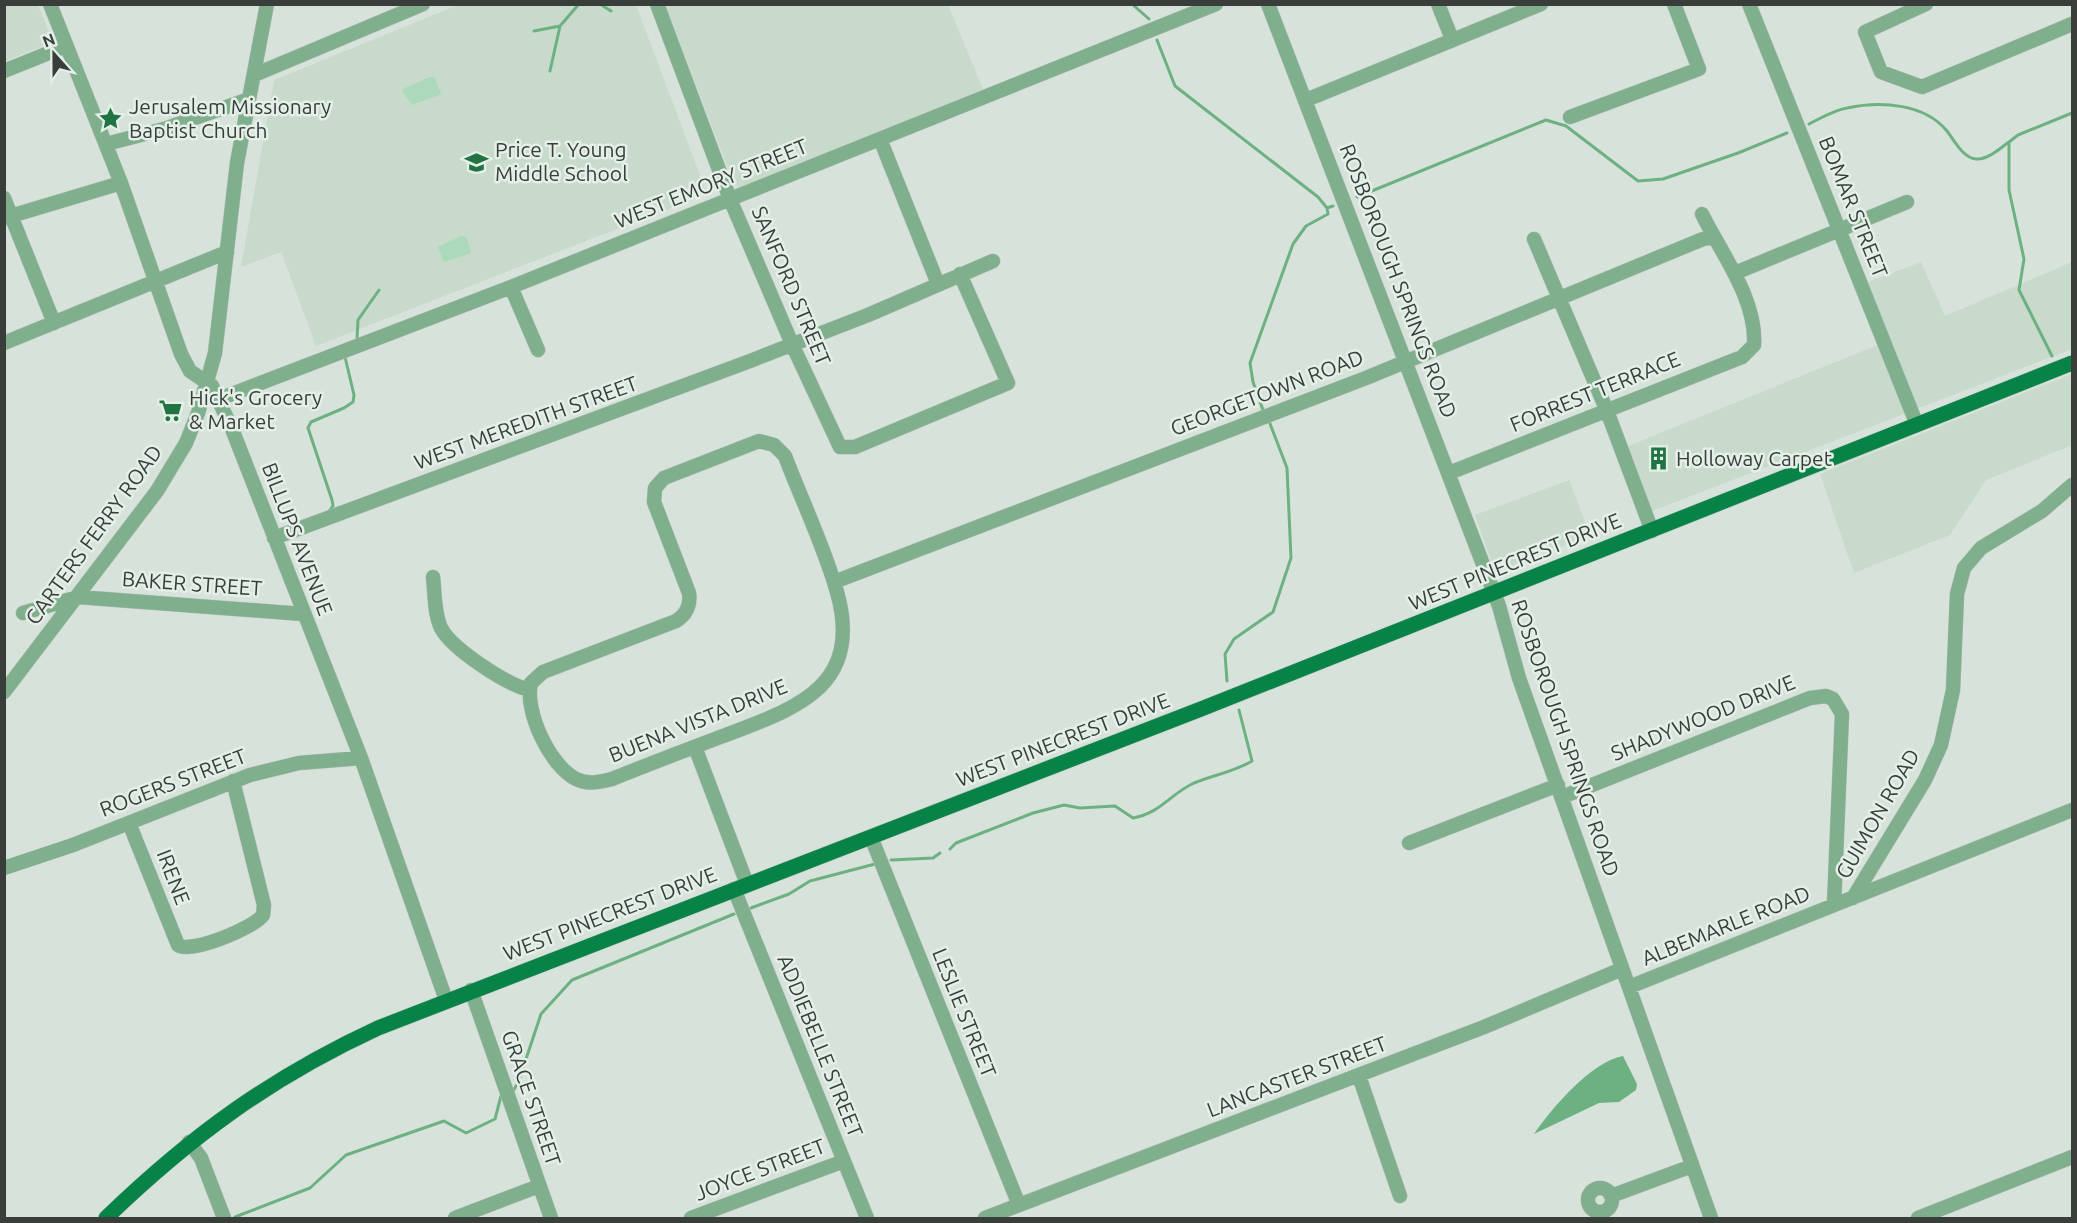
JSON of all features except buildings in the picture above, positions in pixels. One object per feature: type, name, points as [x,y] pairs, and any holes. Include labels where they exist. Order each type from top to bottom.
[{"type":"main road","name":"WEST PINECREST DRIVE","points":[[106,1218],[189,1142],[236,1107],[316,1058],[378,1028],[1494,593],[2073,363]]},
{"type":"street","name":"BILLUPS AVENUE","points":[[50,4],[121,183],[184,362],[190,370],[208,382],[219,399],[361,758],[446,1000]]},
{"type":"street","name":"CARTERS FERRY ROAD","points":[[4,692],[148,504],[172,467],[192,427],[208,382],[217,337],[237,164],[267,4]]},
{"type":"street","points":[[254,75],[423,4]]},
{"type":"street","name":"SANFORD STREET","points":[[657,4],[730,199],[792,344],[840,447],[855,447],[1008,383],[960,274]]},
{"type":"street","name":"WEST EMORY STREET","points":[[219,399],[511,287],[1216,4]]},
{"type":"street","name":"ROSBOROUGH SPRINGS ROAD","points":[[1268,4],[1407,361],[1494,593],[1515,667],[1711,1218]]},
{"type":"street","points":[[1437,4],[1452,39]]},
{"type":"street","points":[[1306,100],[1541,4]]},
{"type":"street","points":[[1570,117],[1699,69],[1674,4]]},
{"type":"street","name":"BOMAR STREET","points":[[1749,4],[1917,425]]},
{"type":"street","points":[[1926,4],[1865,32],[1881,72],[1922,87],[2073,24]]},
{"type":"street","points":[[4,71],[66,46]]},
{"type":"street","points":[[106,144],[164,129],[249,99]]},
{"type":"street","points":[[880,140],[938,284]]},
{"type":"street","points":[[8,217],[121,183]]},
{"type":"street","points":[[4,198],[8,217],[54,322]]},
{"type":"street","points":[[1702,214],[1735,273],[1906,202]]},
{"type":"street","name":"GEORGETOWN ROAD","points":[[834,582],[1407,361],[1559,300],[1703,238],[1713,237]]},
{"type":"street","points":[[1534,239],[1607,411],[1652,531]]},
{"type":"street","points":[[4,343],[227,252]]},
{"type":"street","name":"WEST MEREDITH STREET","points":[[274,538],[560,434],[868,315],[993,261]]},
{"type":"street","name":"FORREST TERRACE","points":[[1449,473],[1742,357],[1754,345],[1755,331],[1735,273]]},
{"type":"street","points":[[511,287],[538,350]]},
{"type":"street","name":"BUENA VISTA DRIVE","points":[[752,443],[770,443],[785,456],[834,582],[841,611],[841,644],[838,658],[825,681],[811,696],[791,710],[606,781],[594,783],[577,780],[557,763],[536,724],[530,704],[530,690],[534,678],[543,672],[676,621],[684,615],[690,602],[689,593],[654,502],[655,488],[664,478],[752,443]]},
{"type":"street","name":"GUIMON ROAD","points":[[1853,897],[1925,780],[1941,745],[1953,690],[1957,594],[1964,568],[1981,548],[2042,512],[2073,486]]},
{"type":"street","points":[[434,577],[439,622],[448,638],[508,682],[530,690]]},
{"type":"street","points":[[22,613],[78,597]]},
{"type":"street","name":"BAKER STREET","points":[[78,597],[303,614]]},
{"type":"street","name":"SHADYWOOD DRIVE","points":[[1409,843],[1560,791],[1810,698],[1826,696],[1833,699],[1842,714],[1833,905]]},
{"type":"street","name":"ADDIEBELLE STREET","points":[[695,747],[741,886],[867,1218]]},
{"type":"street","name":"ROGERS STREET","points":[[4,868],[129,823],[232,781],[299,763],[361,758]]},
{"type":"street","name":"IRENE","points":[[129,823],[178,945],[182,948],[193,948],[250,926],[263,915],[264,905],[232,781]]},
{"type":"street","name":"ALBEMARLE ROAD","points":[[1629,987],[2073,810]]},
{"type":"street","name":"LESLIE STREET","points":[[871,837],[1018,1205]]},
{"type":"street","name":"LANCASTER STREET","points":[[985,1218],[1359,1076],[1622,969]]},
{"type":"street","name":"GRACE STREET","points":[[471,990],[551,1218]]},
{"type":"street","points":[[1359,1076],[1400,1196]]},
{"type":"street","points":[[189,1142],[201,1158],[224,1218]]},
{"type":"street","points":[[1918,1218],[2073,1157]]},
{"type":"street","name":"JOYCE STREET","points":[[692,1218],[844,1161]]},
{"type":"street","points":[[1611,1196],[1692,1166]]},
{"type":"street","points":[[455,1218],[539,1186]]},
{"type":"shaded area","points":[[5,4],[38,5],[53,42],[5,61]]},
{"type":"shaded area","name":"Price T. Young Middle School","points":[[458,5],[636,5],[707,194],[316,346],[281,252],[241,267],[274,80]]},
{"type":"shaded area","points":[[665,5],[948,5],[983,89],[741,188],[734,184]]},
{"type":"shaded area","points":[[430,77],[435,78],[441,94],[412,105],[402,91]]},
{"type":"shaded area","points":[[461,236],[466,237],[471,251],[469,254],[444,262],[438,247]]},
{"type":"shaded area","points":[[1921,262],[1945,316],[2072,262],[2072,349],[1642,515],[1616,451],[1890,340],[1866,283]]},
{"type":"shaded area","points":[[2072,374],[2072,445],[1986,480],[1950,535],[1854,573],[1820,474]]},
{"type":"shaded area","points":[[1569,480],[1590,535],[1496,574],[1475,515]]},
{"type":"shaded area","points":[[1623,1056],[1637,1084],[1636,1090],[1619,1102],[1599,1103],[1534,1134],[1561,1100],[1586,1076],[1598,1067]]},
{"type":"waterway","points":[[550,71],[560,26],[579,4]]},
{"type":"waterway","points":[[600,4],[611,11]]},
{"type":"waterway","points":[[1132,4],[1149,19]]},
{"type":"waterway","points":[[534,31],[560,26]]},
{"type":"waterway","points":[[1157,40],[1175,86],[1318,197],[1327,208],[1333,206]]},
{"type":"waterway","points":[[1809,124],[1842,109],[1873,105],[1901,106],[1926,115],[1937,122],[1971,158],[1985,158],[2009,142]]},
{"type":"waterway","points":[[2052,356],[2019,290],[2024,259],[2009,190],[2009,142],[2018,135],[2072,113]]},
{"type":"waterway","points":[[1357,197],[1546,120],[1566,126],[1638,181],[1663,179],[1787,133]]},
{"type":"waterway","points":[[1263,410],[1253,382],[1250,363],[1293,244],[1306,226],[1328,214],[1327,208]]},
{"type":"waterway","points":[[357,338],[358,320],[379,290]]},
{"type":"waterway","points":[[330,510],[333,506],[332,500],[308,428],[311,422],[353,402],[354,395],[345,357]]},
{"type":"waterway","points":[[1227,681],[1225,654],[1234,639],[1273,612],[1291,558],[1287,468],[1269,421]]},
{"type":"waterway","points":[[950,849],[956,843],[1033,813],[1064,805],[1080,808],[1115,806],[1133,818],[1143,816],[1186,787],[1252,761],[1239,710]]},
{"type":"waterway","points":[[891,860],[933,858],[940,853]]},
{"type":"waterway","points":[[751,908],[789,894],[810,881],[875,864]]},
{"type":"waterway","points":[[513,1091],[518,1083],[541,1014],[572,980],[734,914]]},
{"type":"waterway","points":[[235,1217],[310,1188],[346,1155],[444,1121],[466,1133],[495,1119],[501,1096]]},
{"type":"place","name":"Jerusalem Missionary Baptist Church","points":[[111,119]]},
{"type":"place","name":"Price T. Young Middle School","points":[[477,162]]},
{"type":"place","name":"Hick's Grocery & Market","points":[[171,410]]},
{"type":"place","name":"Holloway Carpet","points":[[1658,459]]}]
